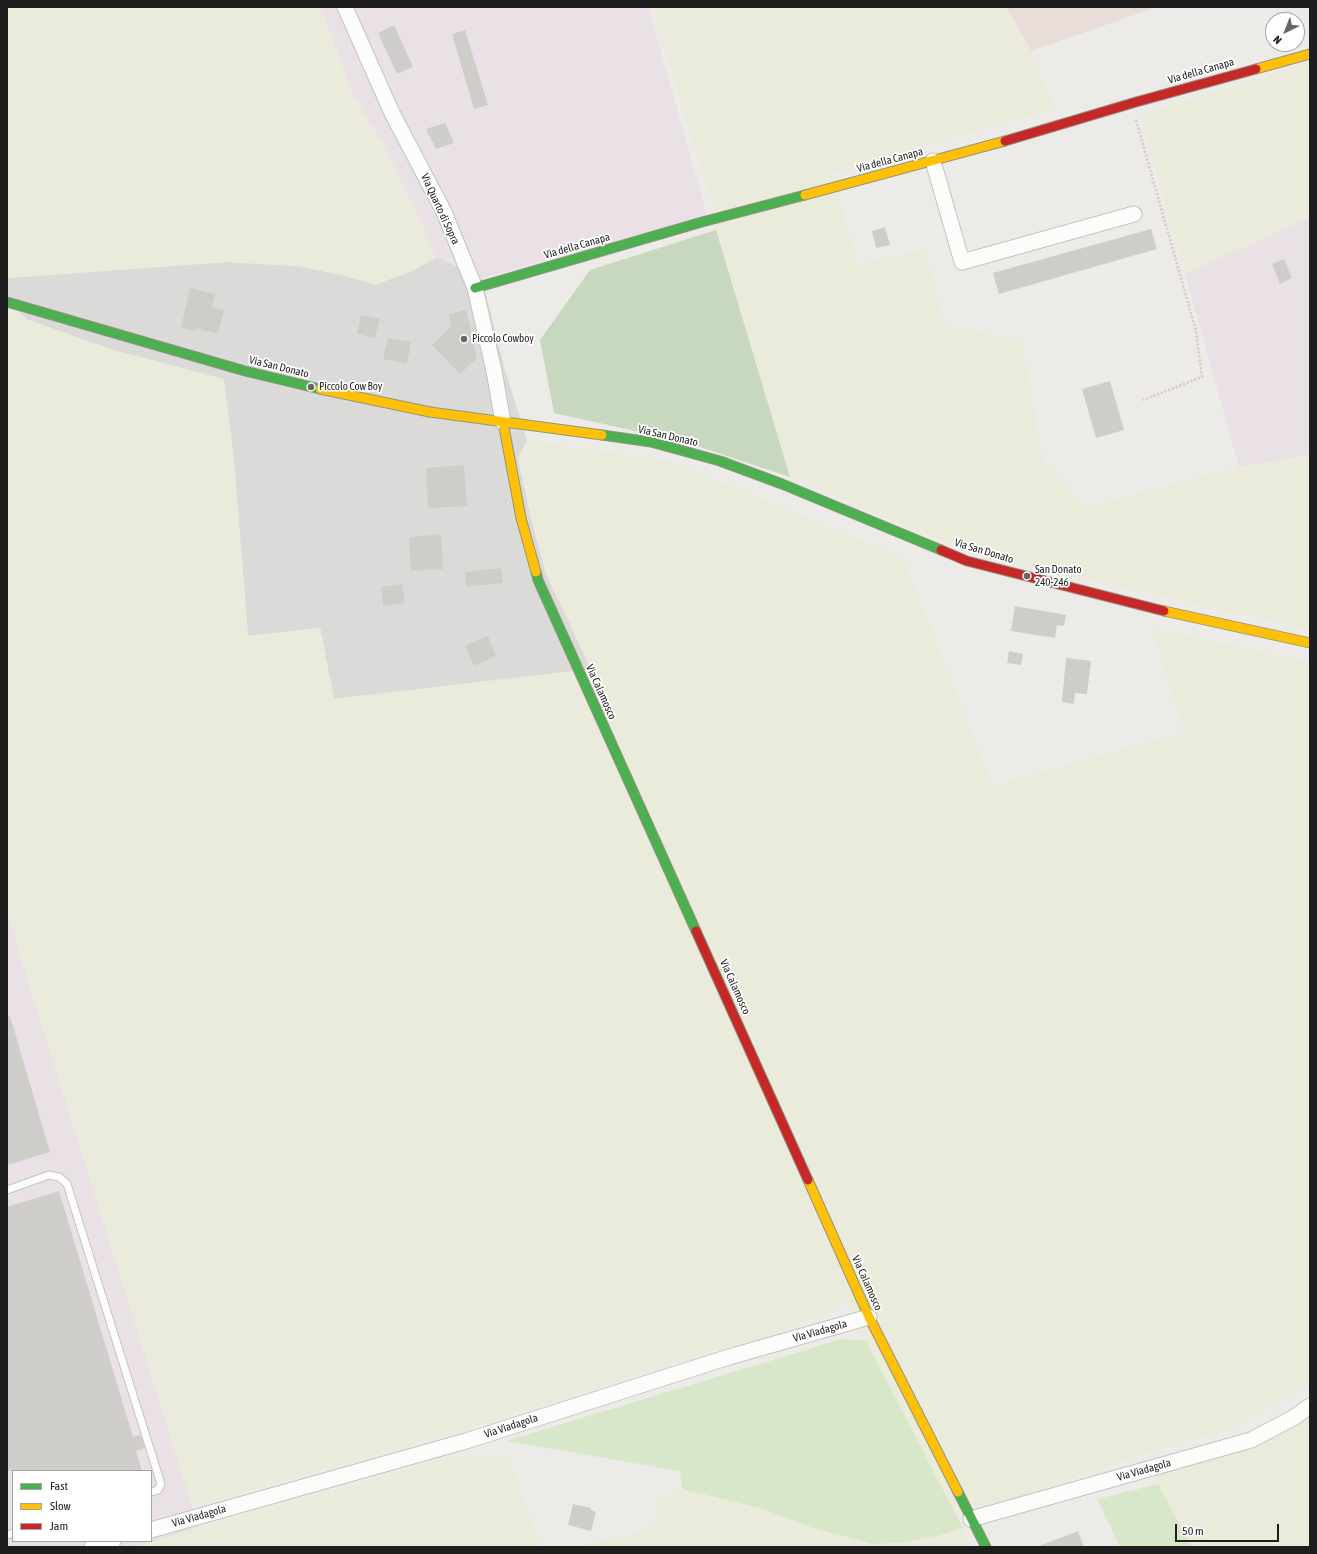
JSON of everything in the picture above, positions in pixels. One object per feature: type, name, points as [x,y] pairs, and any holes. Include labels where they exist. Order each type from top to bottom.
[{"type":"street","name":"Via Quarto di Sopra","points":[[345,7],[392,113],[444,212],[475,288],[494,371],[503,422]]},
{"type":"street","name":"Via della Canapa","points":[[475,288],[702,222],[1007,141],[1132,103],[1310,54]]},
{"type":"street","points":[[934,161],[962,262],[1134,214]]},
{"type":"street","name":"Via San Donato","points":[[7,302],[246,371],[324,390],[430,412],[651,442],[720,461],[782,484],[967,561],[1145,607],[1310,643]]},
{"type":"street","name":"Via Calamosco","points":[[503,422],[521,518],[538,580],[869,1317],[986,1547]]},
{"type":"street","name":"Via Viadagola","points":[[152,1530],[466,1440],[729,1357],[869,1317]]},
{"type":"street","name":"Via Viadagola","points":[[971,1519],[1251,1440],[1293,1418],[1310,1406]]},
{"type":"street","points":[[92,1547],[110,1542]]},
{"type":"lane","points":[[7,1190],[49,1175],[59,1177],[67,1184],[161,1484],[158,1490],[152,1492]]},
{"type":"path","points":[[1132,103],[1139,134],[1196,331],[1202,377],[1143,400]]},
{"type":"shaded area","points":[[321,7],[648,7],[707,215],[482,278],[437,257],[384,146],[353,96]]},
{"type":"shaded area","points":[[1006,7],[1157,7],[1031,51]]},
{"type":"shaded area","points":[[1310,217],[1310,455],[1239,467],[1185,274]]},
{"type":"shaded area","points":[[437,257],[482,278],[504,366],[527,441],[518,458],[545,571],[591,669],[334,699],[320,628],[248,636],[233,450],[110,349],[26,319],[7,298],[7,278],[227,262],[297,266],[342,275],[375,284],[412,271]]},
{"type":"shaded area","points":[[7,913],[199,1528],[152,1542],[152,1470],[12,1470],[12,1542],[152,1542],[135,1547],[7,1547]]},
{"type":"green space","points":[[7,7],[321,7],[353,96],[384,146],[437,257],[412,271],[375,285],[342,275],[297,266],[227,262],[7,278]]},
{"type":"green space","points":[[651,7],[1006,7],[1031,51],[1054,108],[831,173],[858,265],[925,249],[945,326],[1022,340],[1043,461],[1087,507],[1239,467],[1310,455],[1310,630],[964,551],[790,477],[716,230],[714,208]]},
{"type":"green space","points":[[1310,62],[1310,217],[1185,274],[1140,115]]},
{"type":"green space","points":[[716,230],[790,477],[685,442],[554,413],[540,340],[590,270]]},
{"type":"green space","points":[[7,298],[26,320],[110,349],[224,379],[233,450],[248,636],[320,628],[334,699],[591,669],[545,571],[530,515],[518,458],[527,441],[670,461],[903,558],[993,786],[1184,732],[1152,629],[1310,662],[1310,1383],[1232,1428],[1151,1451],[1017,1499],[955,1511],[841,1293],[842,1301],[840,1306],[833,1313],[724,1348],[652,1368],[547,1404],[430,1440],[192,1506],[7,913]]},
{"type":"green space","points":[[842,1339],[866,1341],[963,1528],[941,1535],[899,1543],[872,1544],[813,1528],[763,1509],[682,1489],[680,1471],[506,1441]]},
{"type":"green space","points":[[1310,1399],[1310,1547],[1192,1547],[1150,1468],[1257,1435]]},
{"type":"green space","points":[[467,1454],[508,1458],[541,1547],[141,1547],[227,1519]]},
{"type":"green space","points":[[1158,1484],[1192,1547],[1120,1547],[1097,1499]]},
{"type":"green space","points":[[682,1489],[763,1509],[847,1539],[872,1544],[899,1543],[941,1535],[963,1528],[972,1547],[576,1547],[653,1529],[657,1503]]},
{"type":"building","points":[[394,25],[413,67],[397,74],[378,33]]},
{"type":"building","points":[[465,30],[488,105],[474,109],[452,34]]},
{"type":"building","points":[[445,123],[454,143],[436,149],[426,129]]},
{"type":"building","points":[[885,227],[890,245],[876,248],[872,231]]},
{"type":"building","points":[[1151,229],[1157,249],[999,294],[993,273]]},
{"type":"building","points":[[1284,259],[1292,278],[1280,284],[1272,264]]},
{"type":"building","points":[[190,288],[215,294],[212,307],[224,310],[218,334],[196,328],[195,331],[181,328]]},
{"type":"building","points":[[466,310],[477,358],[460,374],[432,345],[451,326],[449,314]]},
{"type":"building","points":[[361,315],[380,319],[375,338],[357,334]]},
{"type":"building","points":[[388,338],[411,342],[407,364],[383,359]]},
{"type":"building","points":[[1110,381],[1124,430],[1096,438],[1082,389]]},
{"type":"building","points":[[464,465],[467,506],[428,508],[426,468]]},
{"type":"building","points":[[441,534],[443,569],[411,571],[409,537]]},
{"type":"building","points":[[501,568],[503,583],[466,587],[465,572]]},
{"type":"building","points":[[402,584],[405,603],[383,606],[381,587]]},
{"type":"building","points":[[1015,606],[1066,615],[1064,626],[1057,625],[1055,638],[1011,631]]},
{"type":"building","points":[[488,636],[496,656],[474,666],[465,646]]},
{"type":"building","points":[[1009,651],[1023,654],[1021,665],[1007,663]]},
{"type":"building","points":[[1066,658],[1091,661],[1087,694],[1075,693],[1074,704],[1062,702]]},
{"type":"building","points":[[10,1016],[50,1152],[7,1165],[7,1017]]},
{"type":"building","points":[[59,1191],[133,1437],[140,1435],[145,1448],[136,1451],[142,1470],[7,1471],[7,1207]]},
{"type":"building","points":[[573,1504],[591,1508],[591,1510],[596,1512],[591,1531],[568,1525]]},
{"type":"building","points":[[1078,1531],[1084,1547],[1039,1546]]},
{"type":"traffic: fast","points":[[475,288],[702,222],[805,195]]},
{"type":"traffic: fast","points":[[7,302],[245,371],[320,389]]},
{"type":"traffic: fast","points":[[602,435],[651,442],[720,461],[782,484],[941,550]]},
{"type":"traffic: fast","points":[[536,572],[538,580],[696,931]]},
{"type":"traffic: fast","points":[[958,1492],[986,1547]]},
{"type":"traffic: slow","points":[[1256,69],[1310,54]]},
{"type":"traffic: slow","points":[[805,195],[1005,141]]},
{"type":"traffic: slow","points":[[320,389],[430,412],[602,435]]},
{"type":"traffic: slow","points":[[503,422],[521,518],[536,572]]},
{"type":"traffic: slow","points":[[1164,611],[1310,643]]},
{"type":"traffic: slow","points":[[808,1180],[869,1317],[958,1492]]},
{"type":"traffic: jam","points":[[1005,141],[1136,102],[1256,69]]},
{"type":"traffic: jam","points":[[941,550],[967,561],[1164,611]]},
{"type":"traffic: jam","points":[[696,931],[808,1180]]},
{"type":"place","name":"Piccolo Cowboy","points":[[464,339]]},
{"type":"place","name":"Piccolo Cow Boy","points":[[311,387]]},
{"type":"place","name":"San Donato 240-246","points":[[1027,576]]}]
